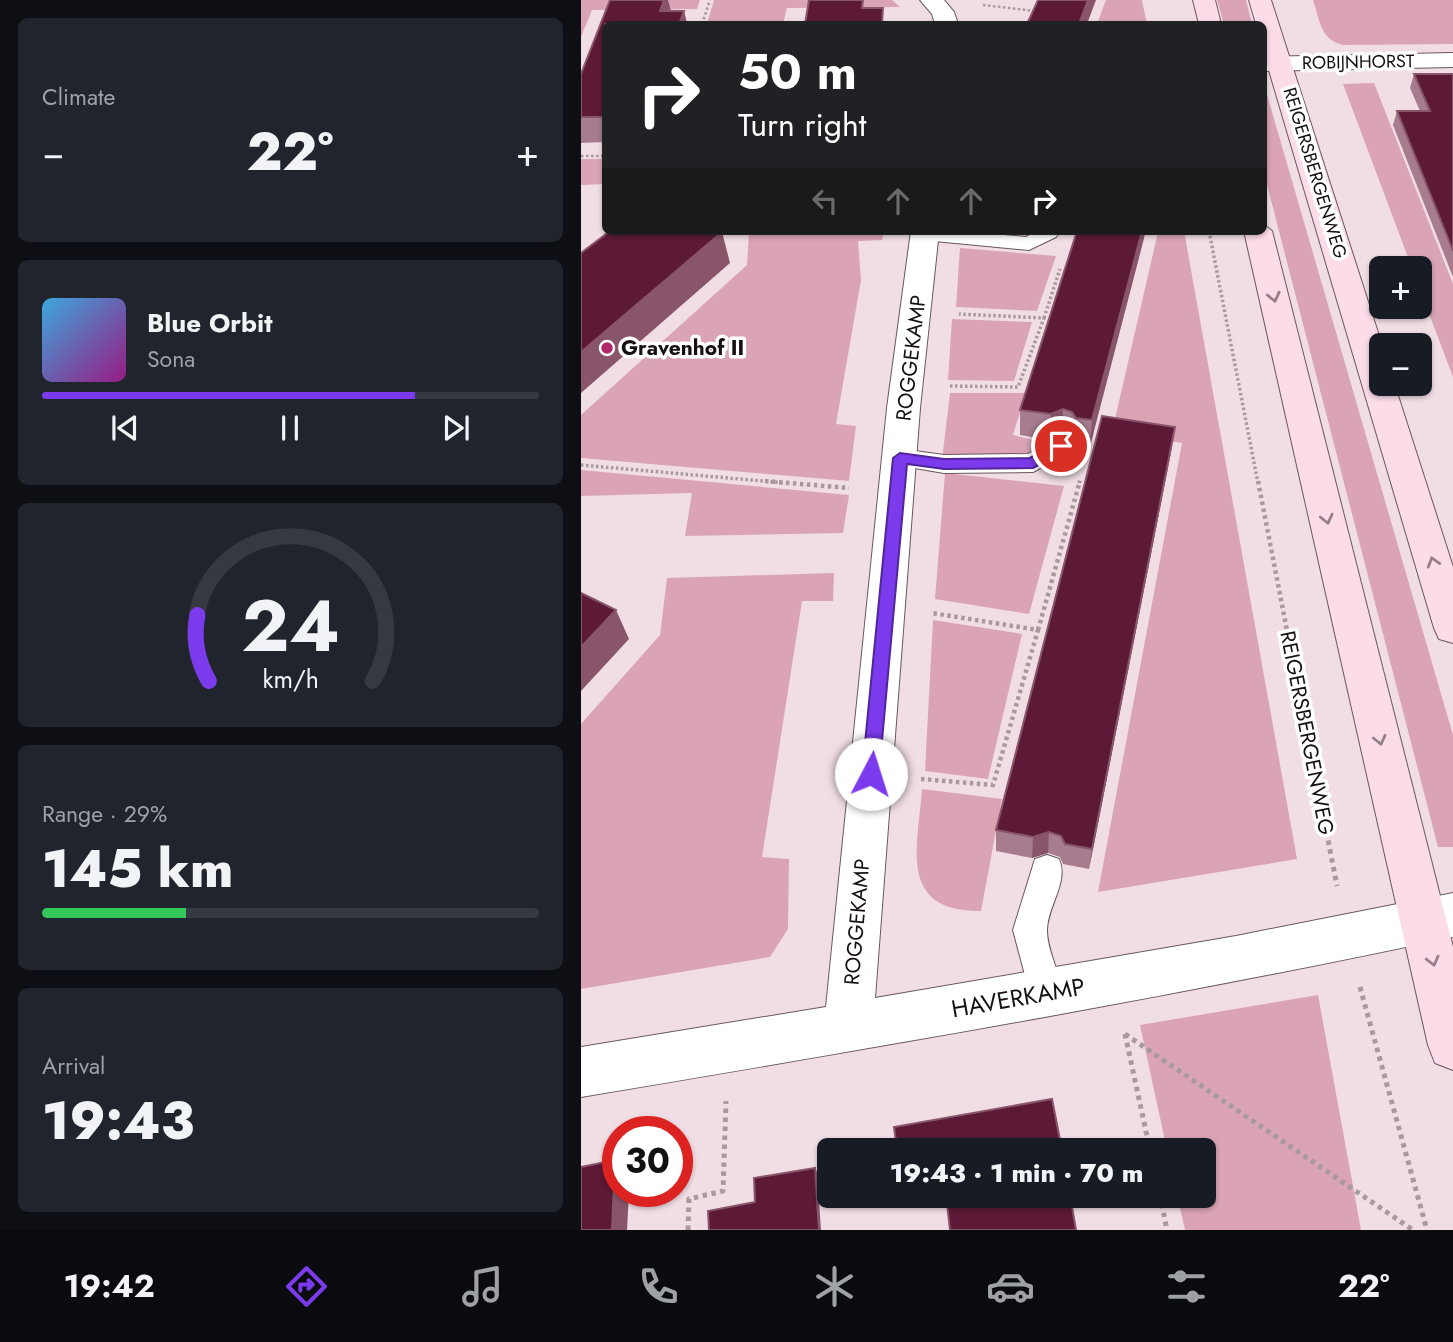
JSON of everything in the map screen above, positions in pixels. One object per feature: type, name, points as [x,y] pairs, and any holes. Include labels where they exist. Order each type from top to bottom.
[{"type":"street","points":[[931,0],[943,12],[945,21]]},
{"type":"street","points":[[1204,0],[1209,21]]},
{"type":"street","name":"REIGERSBERGENWEG","points":[[1260,0],[1264,21]]},
{"type":"street","name":"REIGERSBERGENWEG","points":[[1267,37],[1272,64],[1453,628]]},
{"type":"street","name":"ROBIJNHORST","points":[[1272,64],[1453,60]]},
{"type":"street","name":"ROGGEKAMP","points":[[848,1029],[905,385],[924,235]]},
{"type":"street","points":[[1259,235],[1438,918],[1453,1045]]},
{"type":"street","name":"HAVERKAMP","points":[[581,1072],[848,1029],[1347,939],[1438,918]]},
{"type":"lane","points":[[950,235],[1028,244],[1045,235]]},
{"type":"lane","points":[[899,475],[944,464],[1033,463],[1061,446]]},
{"type":"lane","points":[[1047,870],[1030,930],[1058,991]]},
{"type":"path","points":[[703,21],[710,0]]},
{"type":"path","points":[[1031,18],[1035,11]]},
{"type":"path","points":[[581,156],[602,156]]},
{"type":"path","name":"REIGERSBERGENWEG","points":[[1210,235],[1347,939],[1427,1230]]},
{"type":"path","points":[[905,385],[1018,387],[1063,261]]},
{"type":"path","points":[[916,311],[1044,318]]},
{"type":"path","points":[[581,465],[899,475]]},
{"type":"path","points":[[871,774],[993,785],[1081,477]]},
{"type":"path","points":[[886,605],[1038,630]]},
{"type":"path","points":[[1058,991],[1084,1034],[1125,1034],[1413,1230]]},
{"type":"path","points":[[1125,1034],[1147,1138]]},
{"type":"path","points":[[688,1230],[689,1199],[723,1191],[727,1048]]},
{"type":"path","points":[[1163,1208],[1167,1230]]},
{"type":"shaded area","points":[[581,0],[700,0],[697,9],[592,10],[581,37]]},
{"type":"shaded area","points":[[714,0],[892,0],[900,7],[787,8],[784,21],[708,21]]},
{"type":"shaded area","points":[[1106,0],[1142,0],[1146,21],[1098,21]]},
{"type":"shaded area","points":[[1217,0],[1246,0],[1251,21],[1223,21]]},
{"type":"shaded area","points":[[1313,0],[1453,0],[1453,44],[1343,45],[1325,34]]},
{"type":"shaded area","points":[[1374,83],[1453,284],[1453,377],[1431,319],[1432,256],[1408,256],[1343,84]]},
{"type":"shaded area","points":[[1267,95],[1453,735],[1453,847],[1438,847],[1267,185]]},
{"type":"shaded area","points":[[581,159],[602,159],[602,184],[581,185]]},
{"type":"shaded area","points":[[749,235],[883,235],[882,240],[858,241],[861,280],[836,424],[856,426],[849,481],[581,458],[581,415],[747,265]]},
{"type":"shaded area","points":[[1157,235],[1185,235],[1297,859],[1098,892],[1182,443],[1112,432]]},
{"type":"shaded area","points":[[960,248],[1056,256],[1037,311],[956,307]]},
{"type":"shaded area","points":[[952,319],[1032,322],[1014,381],[948,380]]},
{"type":"shaded area","points":[[950,393],[1026,393],[1013,435],[1037,441],[1035,449],[1023,456],[942,460]]},
{"type":"shaded area","points":[[581,470],[849,495],[843,533],[685,536],[692,493],[581,496]]},
{"type":"shaded area","points":[[945,473],[1064,486],[1029,614],[935,599]]},
{"type":"shaded area","points":[[834,573],[833,601],[802,601],[762,857],[789,859],[788,929],[770,957],[581,989],[581,724],[660,635],[667,578]]},
{"type":"shaded area","points":[[933,620],[1022,634],[988,779],[925,771]]},
{"type":"shaded area","points":[[922,789],[1002,799],[981,911],[954,908],[936,900],[924,888],[917,853]]},
{"type":"shaded area","points":[[1318,995],[1361,1230],[1185,1230],[1180,1208],[1216,1208],[1216,1138],[1164,1138],[1140,1025]]},
{"type":"building","points":[[610,0],[664,0],[660,11],[684,11],[680,21],[602,21],[602,117],[581,117],[581,74]]},
{"type":"building","points":[[809,0],[863,0],[862,8],[883,8],[882,21],[806,21]]},
{"type":"building","points":[[1038,0],[1088,0],[1080,21],[1028,21]]},
{"type":"building","points":[[1414,74],[1453,74],[1453,251],[1397,111],[1430,111]]},
{"type":"building","points":[[605,235],[718,235],[581,352],[581,253]]},
{"type":"building","points":[[1076,235],[1141,235],[1092,420],[1076,418],[1072,412],[1063,409],[1051,414],[1020,410]]},
{"type":"building","points":[[1102,416],[1175,427],[1092,849],[1065,844],[1061,836],[1049,832],[1033,837],[996,830]]},
{"type":"building","points":[[581,593],[616,610],[581,647]]},
{"type":"building","points":[[1052,1099],[1060,1138],[895,1138],[894,1127]]},
{"type":"building","points":[[602,1163],[602,1207],[613,1207],[612,1230],[581,1230],[581,1167]]},
{"type":"building","points":[[815,1168],[819,1230],[709,1230],[708,1211],[755,1202],[754,1178]]},
{"type":"building","points":[[947,1208],[1072,1208],[1076,1230],[950,1230]]},
{"type":"place","name":"Gravenhof II","points":[[607,348]]},
{"type":"route","points":[[871,774],[900,458],[944,464],[1033,463],[1061,446]]}]
